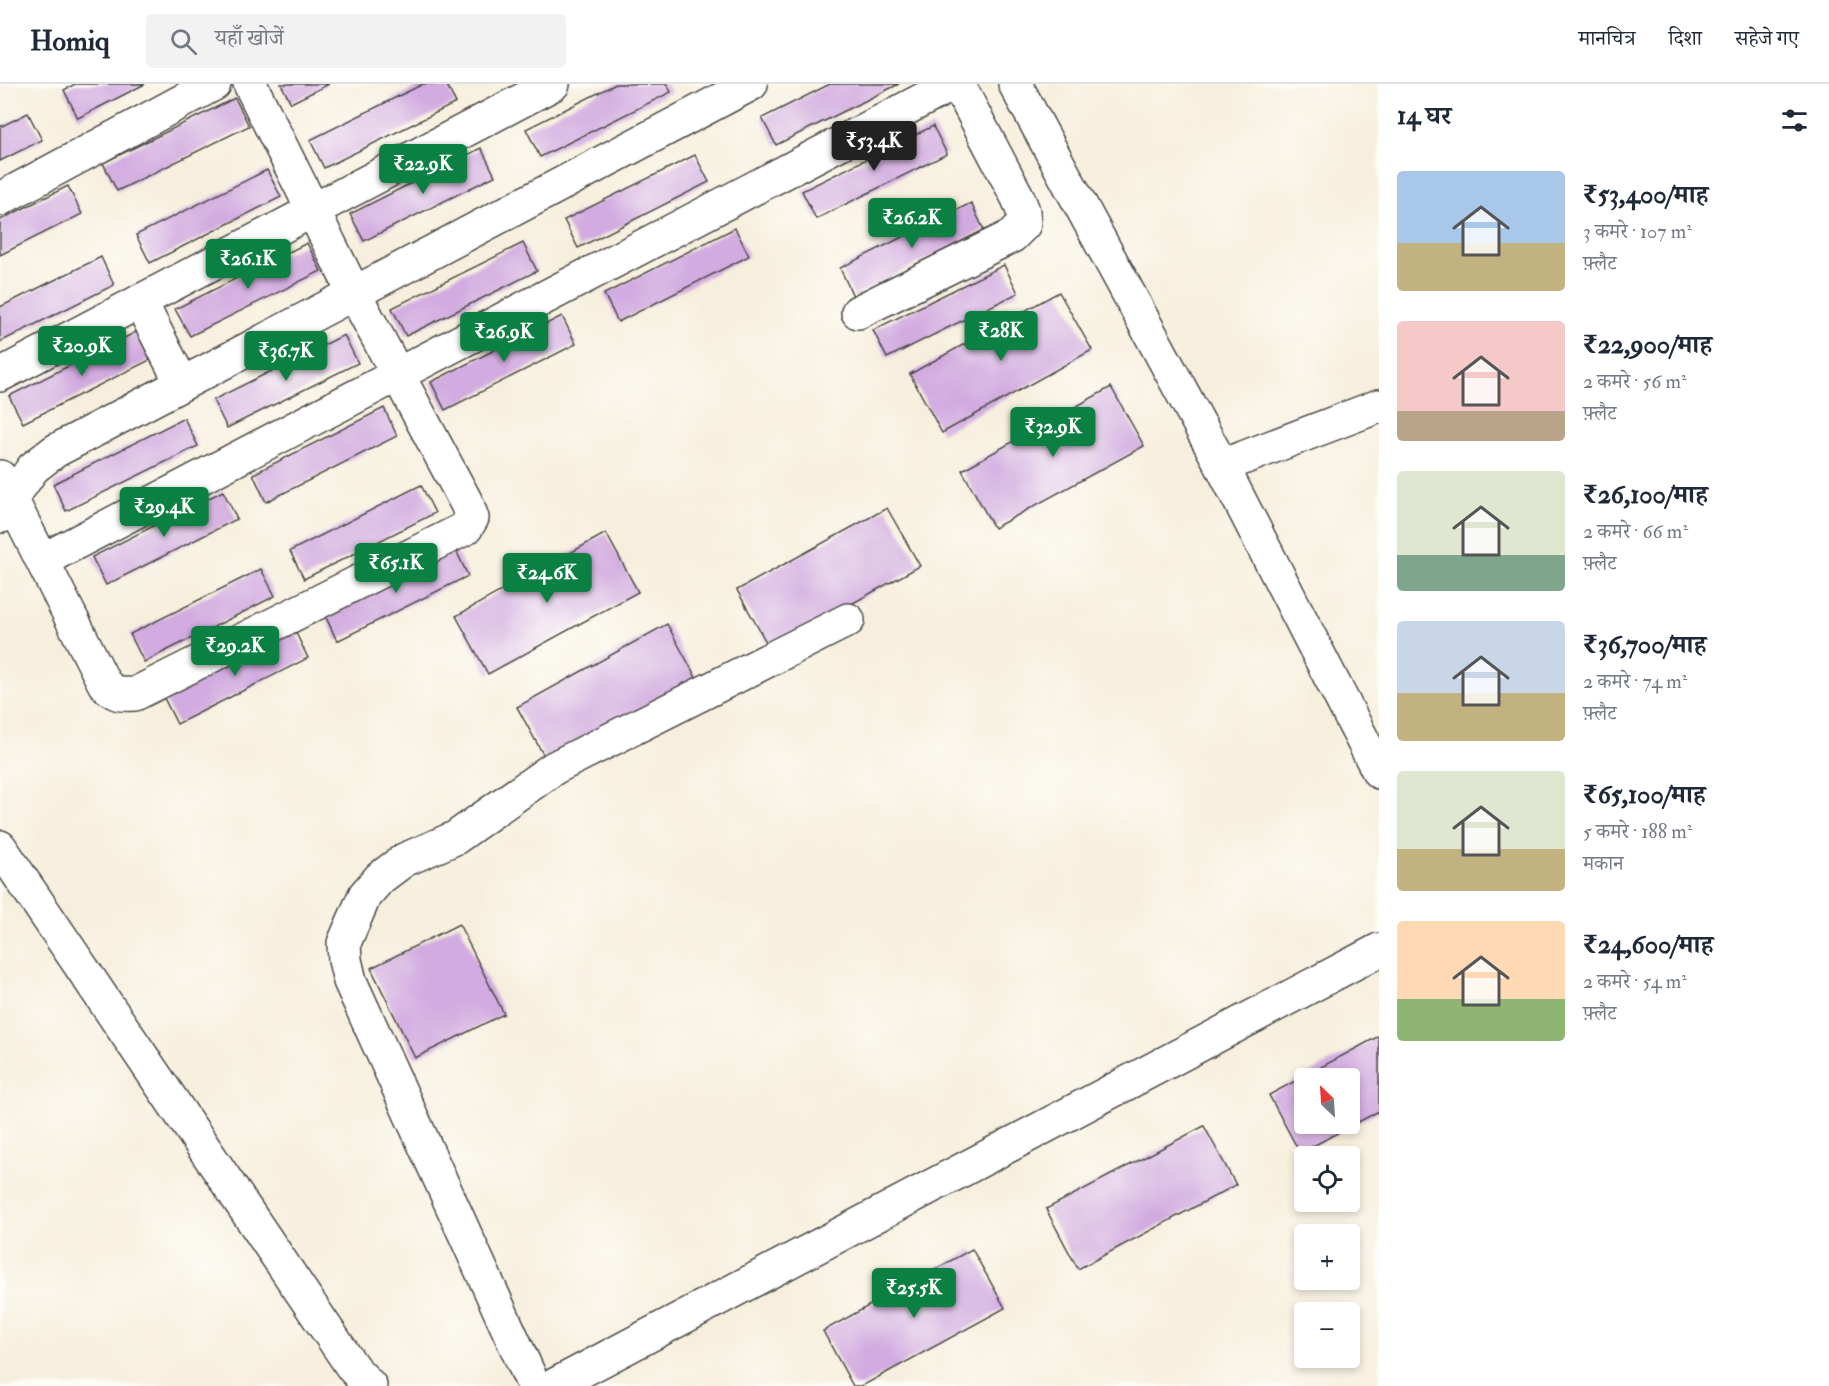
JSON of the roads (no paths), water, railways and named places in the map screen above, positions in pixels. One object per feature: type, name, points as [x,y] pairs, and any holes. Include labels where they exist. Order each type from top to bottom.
[{"type":"street","points":[[0,199],[214,84]]},
{"type":"street","points":[[250,84],[354,293],[467,504],[472,518],[466,528],[455,534],[135,694],[121,695],[112,691],[104,682],[43,560],[4,499],[33,468],[55,451],[354,293],[750,84]]},
{"type":"street","points":[[0,375],[553,84]]},
{"type":"street","points":[[43,560],[953,84]]},
{"type":"street","points":[[858,312],[1012,236],[1024,224],[1018,198],[958,84]]},
{"type":"street","points":[[1015,84],[1222,466],[1379,772]]},
{"type":"street","points":[[140,301],[182,384]]},
{"type":"street","points":[[1222,466],[1379,406]]},
{"type":"street","points":[[534,1386],[350,981],[344,943],[365,895],[380,878],[404,860],[455,838],[554,768],[848,620]]},
{"type":"street","points":[[0,847],[347,1358],[370,1386]]},
{"type":"street","points":[[553,1386],[1379,950]]}]
